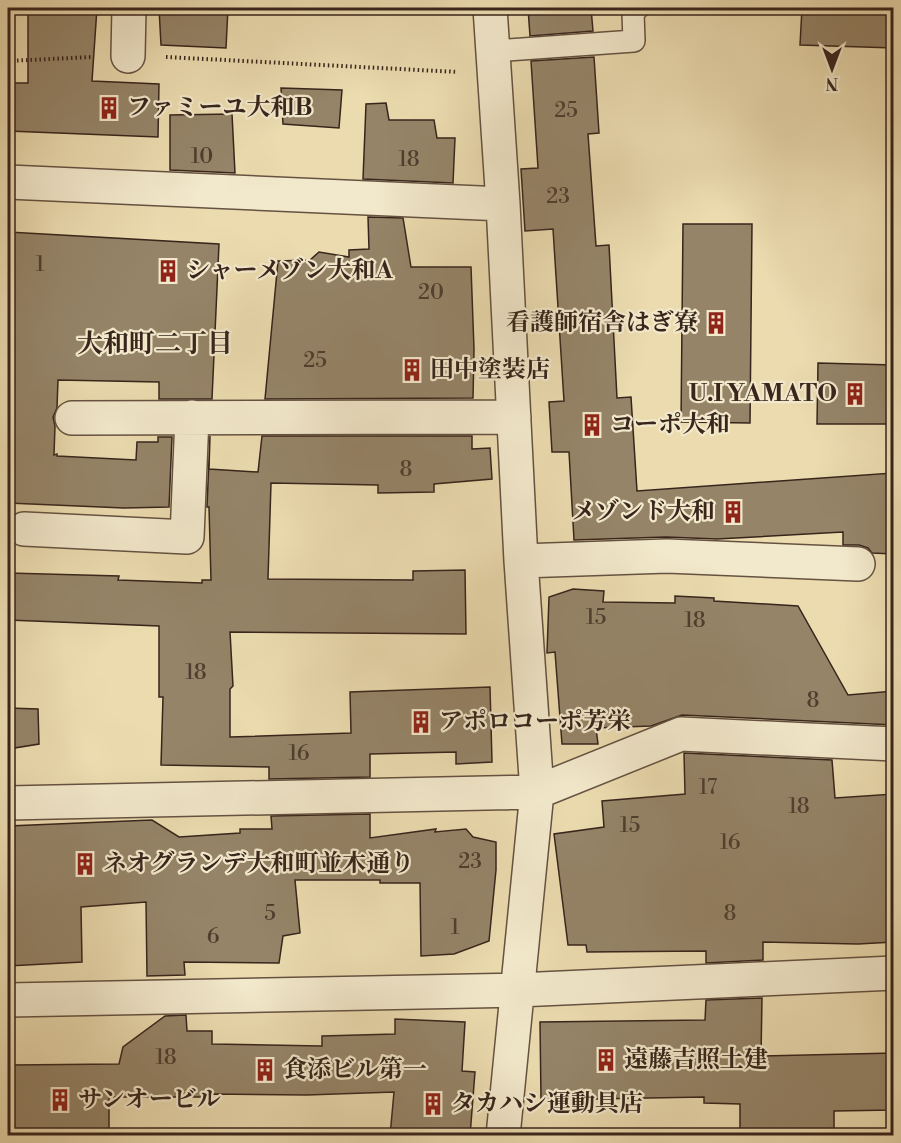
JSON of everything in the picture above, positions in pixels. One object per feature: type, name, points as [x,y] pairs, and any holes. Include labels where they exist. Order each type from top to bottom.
[{"type":"street","points":[[128,56],[129,8]]},
{"type":"street","points":[[490,8],[503,204],[521,561],[537,792],[503,1136]]},
{"type":"street","points":[[8,182],[503,204]]},
{"type":"street","points":[[24,529],[187,537],[192,417]]},
{"type":"street","points":[[72,418],[514,417]]},
{"type":"street","points":[[521,561],[667,556],[858,564]]},
{"type":"street","points":[[8,804],[537,792],[681,734],[894,744]]},
{"type":"street","points":[[8,1000],[518,990],[894,973]]},
{"type":"lane","points":[[494,62],[634,42],[633,13],[638,8]]},
{"type":"path","points":[[8,61],[128,56],[494,62]]},
{"type":"building","points":[[28,8],[97,8],[92,81],[159,84],[158,137],[8,131],[8,83],[28,83]]},
{"type":"building","points":[[159,8],[228,8],[226,48],[161,45]]},
{"type":"building","points":[[528,8],[591,8],[593,31],[530,36]]},
{"type":"building","points":[[802,8],[894,8],[894,48],[800,45]]},
{"type":"building","points":[[594,57],[599,133],[588,134],[596,246],[609,245],[617,398],[631,397],[637,491],[893,473],[894,554],[872,553],[868,548],[859,545],[843,545],[843,532],[717,539],[666,537],[574,540],[569,452],[552,452],[549,402],[564,401],[553,229],[525,231],[521,169],[538,168],[531,61]]},
{"type":"building","points":[[281,88],[342,90],[339,128],[283,124]]},
{"type":"building","points":[[386,103],[389,120],[434,120],[437,138],[455,138],[453,183],[363,179],[366,104]]},
{"type":"building","points":[[232,114],[235,173],[170,170],[170,115]]},
{"type":"building","points":[[368,217],[403,218],[411,267],[471,267],[473,398],[265,399],[278,261],[310,260],[319,252],[349,257],[349,250],[369,249]]},
{"type":"building","name":"看護師宿舎はぎ寮","points":[[683,224],[752,224],[750,423],[681,422]]},
{"type":"building","points":[[8,232],[219,244],[212,399],[159,399],[159,382],[58,380],[57,408],[53,417],[54,455],[136,460],[137,442],[158,442],[158,437],[172,437],[169,507],[124,508],[8,503]]},
{"type":"building","name":"U.I YAMATO","points":[[818,363],[894,365],[894,424],[817,424]]},
{"type":"building","points":[[210,436],[209,469],[258,472],[262,436],[472,436],[472,449],[490,448],[492,479],[434,484],[434,492],[378,493],[378,485],[271,483],[268,579],[413,580],[413,571],[465,570],[466,634],[230,632],[233,686],[230,689],[230,737],[351,733],[350,692],[490,687],[492,762],[456,764],[456,752],[370,754],[370,777],[269,779],[269,767],[161,765],[163,697],[159,697],[159,626],[8,620],[8,573],[119,576],[118,580],[202,583],[202,580],[211,580],[209,507],[207,507]]},
{"type":"building","points":[[573,589],[604,591],[603,602],[675,603],[675,596],[714,598],[714,601],[798,606],[848,695],[894,691],[894,725],[682,715],[651,726],[596,728],[598,744],[562,744],[555,652],[547,653],[549,597]]},
{"type":"building","points":[[8,708],[38,709],[39,744],[8,749]]},
{"type":"building","points":[[684,753],[832,760],[835,798],[894,794],[894,942],[858,944],[763,942],[763,960],[706,963],[706,951],[587,952],[586,945],[568,945],[554,834],[604,827],[602,801],[685,794]]},
{"type":"building","points":[[370,814],[370,838],[436,829],[435,832],[466,829],[473,837],[496,842],[496,870],[489,941],[454,954],[421,956],[420,883],[380,883],[380,880],[295,880],[300,933],[283,936],[279,963],[184,962],[185,975],[147,976],[146,902],[81,907],[82,962],[8,966],[8,826],[152,820],[179,837],[240,833],[240,829],[272,829],[271,816]]},
{"type":"building","points":[[762,998],[761,1056],[894,1053],[894,1110],[834,1111],[834,1136],[740,1136],[740,1104],[704,1103],[704,1097],[541,1100],[540,1022],[705,1020],[706,1000]]},
{"type":"building","points":[[186,1015],[187,1031],[212,1031],[212,1044],[322,1046],[322,1036],[395,1034],[395,1019],[465,1022],[462,1071],[475,1072],[470,1136],[390,1136],[394,1092],[307,1095],[212,1094],[212,1097],[109,1097],[109,1136],[11,1136],[11,1065],[119,1064],[123,1047],[165,1016]]},
{"type":"place","name":"ファミーユ大和B","points":[[109,108]]},
{"type":"place","name":"シャーメゾン大和A","points":[[168,271]]},
{"type":"place","name":"看護師宿舎はぎ寮","points":[[716,323]]},
{"type":"place","name":"田中塗装店","points":[[412,370]]},
{"type":"place","name":"U.I YAMATO","points":[[855,394]]},
{"type":"place","name":"コーポ大和","points":[[592,425]]},
{"type":"place","name":"メゾンド大和","points":[[733,512]]},
{"type":"place","name":"アポロコーポ芳栄","points":[[421,722]]},
{"type":"place","name":"ネオグランデ大和町並木通り","points":[[85,864]]},
{"type":"place","name":"遠藤吉照土建","points":[[606,1060]]},
{"type":"place","name":"食添ビル第一","points":[[265,1070]]},
{"type":"place","name":"サンオービル","points":[[60,1100]]},
{"type":"place","name":"タカハシ運動具店","points":[[433,1104]]},
{"type":"district","name":"大和町二丁目","points":[[155,344]]}]
